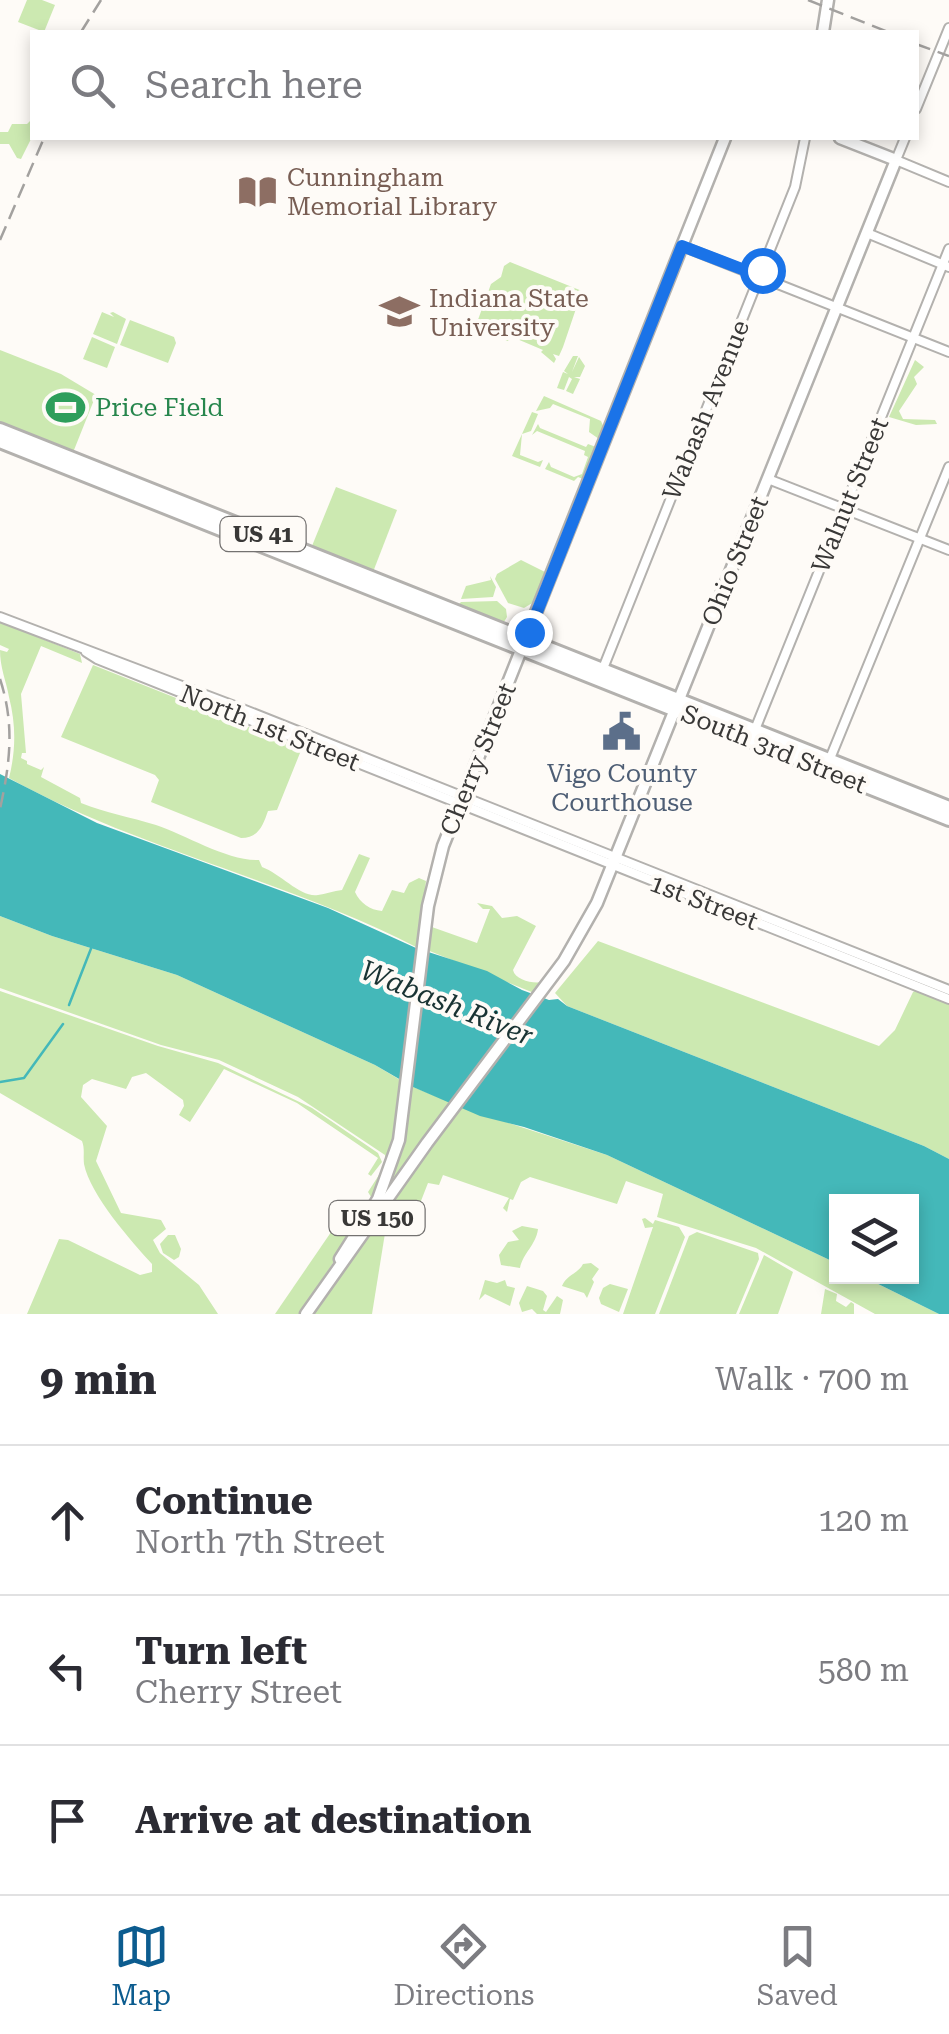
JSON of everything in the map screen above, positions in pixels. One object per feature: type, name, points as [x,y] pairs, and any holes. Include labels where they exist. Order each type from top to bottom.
[{"type":"highway","name":"US 41","points":[[0,430],[524,644]]},
{"type":"highway","name":"US 41","points":[[0,440],[600,674]]},
{"type":"highway","name":"South 3rd Street","points":[[600,674],[828,765],[949,808]]},
{"type":"highway","name":"South 3rd Street","points":[[828,765],[949,819]]},
{"type":"main road","points":[[822,30],[828,0]]},
{"type":"main road","points":[[919,101],[949,28]]},
{"type":"main road","name":"Cherry Street","points":[[322,1290],[378,1199],[392,1167],[401,1130],[433,880],[461,800],[724,140]]},
{"type":"main road","name":"Wabash Avenue","points":[[600,674],[797,181],[804,140]]},
{"type":"main road","points":[[845,140],[949,182]]},
{"type":"main road","name":"Ohio Street","points":[[322,1290],[585,929],[904,140]]},
{"type":"main road","points":[[866,233],[946,266]]},
{"type":"main road","points":[[682,246],[949,352]]},
{"type":"main road","name":"Walnut Street","points":[[753,735],[946,266],[949,249]]},
{"type":"main road","points":[[828,765],[949,468]]},
{"type":"main road","points":[[768,479],[949,550]]},
{"type":"main road","name":"North 1st Street","points":[[0,617],[117,660],[461,800]]},
{"type":"main road","name":"1st Street","points":[[461,800],[949,999]]},
{"type":"main road","name":"1st Street","points":[[615,862],[949,990]]},
{"type":"main road","name":"US 150","points":[[306,1314],[322,1290]]},
{"type":"green space","points":[[27,0],[55,5],[45,30],[18,22]]},
{"type":"green space","points":[[30,121],[30,140],[21,159],[9,144],[0,144],[0,132],[8,132],[12,124]]},
{"type":"green space","points":[[510,262],[582,291],[559,356],[553,354],[554,363],[543,350],[510,336],[508,341],[498,337],[499,332],[485,326],[489,331],[475,328],[491,284]]},
{"type":"green space","points":[[102,312],[114,317],[110,313],[113,312],[126,319],[117,344],[93,334]]},
{"type":"green space","points":[[130,320],[174,337],[176,343],[168,363],[120,345]]},
{"type":"green space","points":[[92,337],[115,347],[107,368],[83,359]]},
{"type":"green space","points":[[0,350],[61,374],[96,395],[72,455],[0,426]]},
{"type":"green space","points":[[573,356],[578,356],[572,372],[579,357],[585,366],[580,377],[574,377],[580,379],[573,394],[566,391],[572,379],[569,377],[564,390],[557,388],[563,372],[568,374],[564,371]]},
{"type":"green space","points":[[915,360],[924,367],[914,377],[917,384],[899,411],[903,419],[935,420],[937,424],[916,425],[889,417]]},
{"type":"green space","points":[[544,396],[601,421],[604,428],[599,439],[589,432],[590,419],[553,404],[536,411]]},
{"type":"green space","points":[[532,412],[538,414],[531,431],[522,434]]},
{"type":"green space","points":[[538,424],[586,447],[596,447],[583,479],[578,477],[574,481],[545,469],[549,462],[551,467],[574,477],[582,474],[588,457],[585,451],[537,431],[532,435]]},
{"type":"green space","points":[[522,434],[520,455],[538,462],[543,460],[540,467],[512,456]]},
{"type":"green space","points":[[336,487],[397,510],[373,572],[312,546]]},
{"type":"green space","points":[[521,560],[545,572],[534,602],[524,608],[508,603],[495,579]]},
{"type":"green space","points":[[490,576],[496,587],[493,597],[461,599],[466,586],[491,580]]},
{"type":"green space","points":[[497,601],[506,609],[502,625],[458,605],[461,602]]},
{"type":"green space","points":[[0,622],[80,654],[82,663],[41,646],[21,694],[26,753],[21,758],[41,770],[44,767],[41,777],[80,798],[81,803],[156,825],[234,856],[259,860],[262,867],[311,895],[342,890],[359,854],[370,858],[355,892],[373,909],[382,911],[392,890],[404,893],[409,883],[419,878],[426,881],[418,948],[317,903],[109,825],[9,778],[14,728],[0,656],[0,650],[9,649],[0,645]]},
{"type":"green space","points":[[93,665],[302,748],[277,810],[268,811],[256,833],[241,838],[151,802],[159,780],[155,775],[61,737]]},
{"type":"green space","points":[[477,903],[492,906],[502,918],[517,916],[536,926],[513,970],[525,981],[542,982],[534,993],[427,950],[429,926],[477,943],[490,909]]},
{"type":"green space","points":[[0,916],[177,975],[402,1081],[393,1150],[375,1196],[368,1192],[386,1164],[385,1155],[298,1097],[219,1060],[161,1045],[0,988]]},
{"type":"green space","points":[[598,941],[879,1046],[895,1030],[913,992],[949,1002],[949,1159],[567,1006],[555,993]]},
{"type":"green space","points":[[0,991],[218,1063],[312,1108],[378,1153],[382,1162],[371,1176],[368,1174],[378,1158],[297,1103],[224,1069],[190,1122],[179,1115],[183,1100],[146,1073],[132,1077],[126,1089],[92,1079],[83,1085],[81,1097],[107,1126],[96,1161],[121,1213],[161,1220],[166,1229],[153,1240],[160,1253],[199,1285],[218,1314],[27,1314],[59,1239],[140,1275],[152,1272],[152,1264],[94,1190],[84,1164],[82,1141],[0,1093]]},
{"type":"green space","points":[[411,1086],[452,1103],[383,1202],[403,1150]]},
{"type":"green space","points":[[460,1107],[607,1155],[829,1260],[829,1284],[878,1284],[939,1314],[875,1314],[756,1248],[657,1217],[663,1194],[626,1181],[617,1204],[530,1177],[521,1182],[507,1212],[503,1208],[509,1198],[443,1175],[439,1185],[428,1183],[419,1206],[425,1212],[418,1230],[405,1228],[388,1216],[388,1206]]},
{"type":"green space","points":[[363,1208],[365,1215],[299,1314],[275,1314],[340,1219]]},
{"type":"green space","points":[[645,1218],[653,1224],[655,1220],[679,1227],[685,1237],[655,1314],[623,1314],[653,1227],[645,1228]]},
{"type":"green space","points":[[381,1223],[386,1227],[372,1314],[313,1314],[375,1226]]},
{"type":"green space","points":[[522,1226],[538,1229],[520,1268],[501,1265],[499,1255],[508,1242],[519,1240],[512,1231]]},
{"type":"green space","points":[[697,1232],[758,1253],[736,1314],[659,1314],[689,1236]]},
{"type":"green space","points":[[168,1235],[175,1235],[181,1249],[174,1260],[163,1253],[160,1244]]},
{"type":"green space","points":[[764,1255],[793,1272],[778,1314],[739,1314]]},
{"type":"green space","points":[[591,1263],[599,1269],[587,1298],[584,1293],[562,1286],[583,1264]]},
{"type":"green space","points":[[485,1280],[505,1280],[507,1286],[515,1288],[510,1306],[485,1294],[479,1300]]},
{"type":"green space","points":[[610,1284],[628,1289],[619,1312],[601,1304],[599,1298],[603,1288]]},
{"type":"green space","points":[[527,1286],[547,1296],[543,1310],[546,1312],[557,1296],[563,1300],[560,1314],[537,1314],[532,1309],[522,1312],[519,1303]]},
{"type":"green space","points":[[825,1289],[837,1294],[836,1301],[846,1307],[854,1304],[854,1314],[821,1314]]},
{"type":"water","name":"Wabash River","points":[[0,774],[97,823],[328,908],[416,948],[487,971],[522,990],[549,1000],[558,999],[567,1006],[924,1146],[949,1159],[949,1314],[939,1314],[878,1284],[919,1284],[919,1194],[829,1194],[829,1260],[607,1155],[480,1116],[413,1087],[375,1065],[177,975],[0,916]]},
{"type":"waterway","points":[[69,1005],[92,946]]},
{"type":"waterway","points":[[0,1082],[24,1078],[63,1024]]},
{"type":"railway","points":[[82,30],[101,0]]},
{"type":"railway","points":[[808,0],[883,30]]},
{"type":"railway","points":[[919,45],[949,56]]},
{"type":"railway","points":[[0,240],[43,140]]},
{"type":"railway","points":[[0,679],[8,712],[9,744],[0,809]]},
{"type":"place","name":"Cunningham Memorial Library","points":[[257,191]]},
{"type":"place","name":"Indiana State University","points":[[399,312]]},
{"type":"place","name":"Price Field","points":[[65,407]]},
{"type":"place","name":"Vigo County Courthouse","points":[[622,732]]},
{"type":"route","points":[[529,632],[682,246],[760,276],[762,270]]}]
